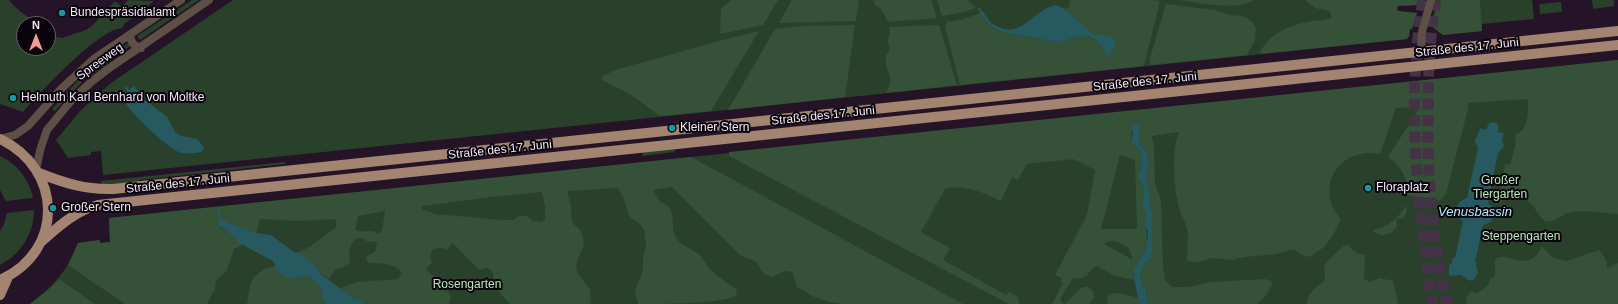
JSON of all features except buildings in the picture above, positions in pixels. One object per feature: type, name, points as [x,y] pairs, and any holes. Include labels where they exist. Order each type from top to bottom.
[{"type":"main road","name":"Straße des 17. Juni","points":[[37,171],[77,187],[97,190],[113,189],[1618,31]]},
{"type":"main road","name":"Straße des 17. Juni","points":[[41,242],[71,217],[98,205],[1618,45]]},
{"type":"main road","points":[[0,139],[18,150],[37,171],[45,189],[48,207],[47,225],[41,242],[27,262],[4,278],[0,295]]},
{"type":"street","name":"Spreeweg","points":[[0,139],[14,135],[28,126],[79,72],[95,58],[181,0]]},
{"type":"street","name":"Spreeweg","points":[[37,171],[41,147],[47,130],[70,102],[90,82],[209,0]]},
{"type":"street","points":[[1421,52],[1422,32],[1431,0]]},
{"type":"street","points":[[130,35],[130,41],[133,45],[141,48]]},
{"type":"green space","points":[[0,0],[9,0],[16,8],[27,16],[16,16],[16,56],[56,56],[56,37],[62,38],[86,30],[93,25],[115,1],[122,7],[128,0],[154,1],[124,24],[123,28],[113,31],[100,38],[85,50],[42,91],[23,112],[0,104]]},
{"type":"green space","points":[[192,0],[199,0],[140,40],[137,36]]},
{"type":"green space","points":[[233,0],[1421,0],[1419,5],[1398,6],[1398,11],[1417,13],[1407,39],[103,175],[101,151],[91,152],[91,155],[68,158],[56,140],[81,110],[111,83]]},
{"type":"green space","points":[[1438,0],[1532,0],[1534,19],[1482,24],[1482,31],[1443,35],[1430,25]]},
{"type":"green space","points":[[1592,0],[1614,0],[1614,6],[1593,9]]},
{"type":"green space","points":[[1561,2],[1562,12],[1540,14],[1539,4]]},
{"type":"green space","points":[[128,43],[130,46],[89,77],[87,73]]},
{"type":"green space","name":"Großer Tiergarten","points":[[1618,60],[1618,304],[30,304],[46,291],[65,270],[78,243],[100,240],[100,243],[110,242],[109,218]]},
{"type":"green space","points":[[79,79],[82,82],[55,111],[52,109]]},
{"type":"green space","points":[[674,148],[675,152],[642,156],[644,151]]},
{"type":"green space","points":[[0,156],[12,163],[25,178],[33,198],[6,201],[0,190]]},
{"type":"green space","points":[[285,162],[285,164],[140,180],[138,182],[106,185],[101,184],[101,181]]},
{"type":"green space","points":[[34,210],[32,227],[25,242],[14,255],[0,265],[0,231],[7,213]]},
{"type":"shaded area","points":[[731,0],[778,0],[763,25],[720,34],[721,9]]},
{"type":"shaded area","points":[[792,0],[859,0],[856,21],[779,23]]},
{"type":"shaded area","points":[[874,0],[931,0],[937,18],[888,22],[881,9],[875,5]]},
{"type":"shaded area","points":[[937,0],[968,0],[976,8],[942,16]]},
{"type":"shaded area","points":[[1070,0],[1160,1],[1144,66],[960,85],[945,26],[947,22],[964,19],[980,13],[985,21],[991,26],[997,30],[1009,34],[1057,42],[1080,36],[1087,36],[1097,42],[1109,57],[1099,35],[1094,35],[1065,9],[1069,7]]},
{"type":"shaded area","points":[[1179,0],[1254,0],[1227,6]]},
{"type":"shaded area","points":[[1305,0],[1421,0],[1419,5],[1398,6],[1398,11],[1417,13],[1407,39],[1259,54],[1267,42],[1279,32],[1292,26],[1310,21],[1329,19],[1332,17],[1329,11],[1315,8]]},
{"type":"shaded area","points":[[1440,0],[1480,0],[1482,31],[1443,35],[1431,26]]},
{"type":"shaded area","points":[[1166,4],[1215,10],[1234,16],[1240,15],[1247,18],[1256,28],[1255,40],[1247,55],[1150,65],[1150,58]]},
{"type":"shaded area","points":[[855,25],[845,97],[728,110],[775,29],[803,26]]},
{"type":"shaded area","points":[[939,25],[957,85],[886,93],[890,81],[886,66],[886,56],[890,48],[887,40],[890,33],[889,27]]},
{"type":"shaded area","points":[[759,31],[711,111],[660,116],[630,94],[602,80],[601,77],[615,70]]},
{"type":"shaded area","points":[[1618,60],[1618,214],[1581,211],[1565,214],[1549,222],[1540,217],[1533,206],[1525,199],[1511,196],[1500,203],[1498,201],[1505,164],[1510,165],[1515,147],[1516,134],[1520,132],[1526,124],[1528,99],[1468,103],[1468,109],[1446,194],[1439,201],[1407,195],[1407,184],[1403,173],[1397,164],[1388,157],[1420,107],[1396,108],[1380,154],[1366,153],[1353,156],[1343,163],[1335,172],[1330,182],[1330,194],[1333,207],[1341,219],[1329,241],[1315,254],[1308,257],[1302,255],[1294,249],[1276,254],[1245,257],[1232,260],[1211,258],[1200,262],[1192,262],[1187,260],[1188,233],[1180,211],[1176,193],[1174,161],[1176,140],[1179,132],[1152,136],[1154,148],[1155,184],[1161,200],[1163,266],[1165,280],[1172,287],[1188,287],[1211,282],[1265,279],[1273,282],[1266,296],[1257,304],[1147,304],[1146,290],[1141,284],[1140,273],[1144,264],[1149,259],[1152,248],[1152,209],[1149,202],[1149,190],[1146,176],[1149,162],[1147,153],[1140,143],[1139,129],[1132,129],[1131,143],[1142,152],[1142,167],[1137,176],[1144,188],[1142,204],[1146,217],[1144,226],[1147,238],[1142,257],[1133,275],[1135,280],[1115,276],[1097,266],[1085,277],[1078,279],[1073,278],[1060,299],[1063,304],[1052,304],[1063,283],[1061,283],[1062,278],[1055,275],[1087,215],[1095,170],[1073,159],[1027,164],[1018,180],[1012,177],[1001,201],[981,192],[967,188],[945,189],[921,232],[950,248],[943,260],[1006,295],[1009,292],[1018,297],[1019,304],[1009,304],[729,156],[729,152]],"holes":[[[1120,155],[1135,160],[1137,229],[1101,229]],[[1109,241],[1117,242],[1128,247],[1133,260],[1104,244]]]},
{"type":"shaded area","points":[[691,157],[963,304],[844,304],[829,302],[815,297],[816,298],[797,287],[792,272],[785,271],[772,277],[763,273],[756,262],[740,255],[672,187],[653,190],[660,202],[666,205],[672,213],[675,235],[680,242],[701,256],[713,272],[737,290],[736,296],[716,301],[675,304],[638,304],[635,291],[643,271],[643,259],[646,246],[644,230],[640,224],[629,216],[623,197],[618,188],[567,191],[571,207],[572,222],[581,231],[584,245],[576,267],[578,274],[590,289],[591,304],[510,304],[492,284],[494,277],[491,270],[486,268],[480,270],[477,268],[453,243],[446,250],[440,247],[432,250],[430,257],[432,262],[426,269],[450,294],[451,297],[449,304],[364,304],[361,300],[355,299],[340,288],[357,282],[398,279],[402,273],[392,265],[369,263],[366,259],[368,255],[375,252],[377,242],[366,241],[363,238],[355,239],[351,245],[349,256],[350,263],[336,270],[330,279],[321,274],[314,263],[305,259],[299,252],[311,246],[336,227],[336,219],[299,221],[260,219],[256,233],[225,221],[218,221],[220,228],[226,230],[242,245],[234,249],[227,270],[216,281],[215,288],[207,304],[125,304],[68,265],[78,243],[100,240],[100,243],[110,242],[109,218]],"holes":[[[542,192],[545,206],[545,219],[541,222],[533,221],[527,216],[519,216],[514,220],[503,220],[435,214],[422,209],[422,206]],[[385,211],[382,230],[379,234],[373,231],[358,231],[355,229],[358,216]]]},
{"type":"shaded area","points":[[1405,206],[1407,209],[1406,214],[1403,218],[1396,219],[1397,226],[1392,232],[1382,235],[1375,233],[1372,230],[1392,222]]},
{"type":"shaded area","points":[[1345,245],[1349,246],[1360,254],[1365,255],[1364,279],[1370,282],[1380,278],[1393,281],[1398,304],[1306,304],[1309,295],[1325,279],[1324,267],[1330,258]]},
{"type":"shaded area","points":[[1542,246],[1553,258],[1567,261],[1599,250],[1607,261],[1607,268],[1618,263],[1618,304],[1467,304],[1466,296],[1468,296],[1470,292],[1477,293],[1489,285],[1489,280],[1495,276],[1495,259],[1506,257],[1525,261],[1537,255]]},
{"type":"shaded area","points":[[276,265],[293,279],[306,276],[312,278],[323,292],[323,300],[326,304],[247,304],[250,286],[254,277],[265,268]]},
{"type":"shaded area","points":[[59,279],[95,304],[30,304]]},
{"type":"shaded area","points":[[1083,287],[1088,287],[1093,292],[1094,298],[1089,304],[1064,304],[1078,291]]},
{"type":"shaded area","points":[[1114,293],[1139,298],[1140,304],[1107,304],[1108,296]]},
{"type":"water","points":[[1056,5],[1065,9],[1094,35],[1107,35],[1115,39],[1115,47],[1109,57],[1095,40],[1088,36],[1080,36],[1057,42],[1009,34],[997,30],[991,26],[980,13],[981,10],[993,24],[1003,29],[1012,29],[1026,23],[1047,8]]},
{"type":"water","points":[[134,86],[145,100],[167,117],[176,133],[181,136],[197,139],[204,147],[202,152],[181,153],[168,145],[142,122],[126,103],[125,93]]},
{"type":"water","name":"Venusbassin","points":[[1494,122],[1498,124],[1498,132],[1504,133],[1502,139],[1504,146],[1498,153],[1488,203],[1493,209],[1494,216],[1490,222],[1483,225],[1475,262],[1477,263],[1476,267],[1478,272],[1473,281],[1468,280],[1461,275],[1449,276],[1449,266],[1453,258],[1455,258],[1463,221],[1457,215],[1456,208],[1460,202],[1467,198],[1478,148],[1475,142],[1480,128],[1486,130],[1489,123]]},
{"type":"water","points":[[1135,123],[1139,125],[1140,143],[1147,153],[1149,162],[1146,176],[1149,190],[1149,202],[1152,209],[1152,256],[1144,264],[1140,273],[1141,284],[1146,290],[1147,304],[1139,304],[1133,271],[1144,253],[1148,238],[1148,231],[1144,226],[1146,217],[1142,204],[1144,188],[1137,176],[1142,167],[1142,152],[1131,143],[1133,132],[1131,127]]},
{"type":"water","points":[[218,221],[225,221],[256,233],[271,235],[295,253],[299,252],[305,259],[314,263],[321,274],[355,299],[361,300],[364,304],[326,304],[322,298],[323,292],[312,278],[306,276],[293,279],[286,278],[279,273],[273,261],[239,243],[226,230],[219,226]]},
{"type":"waterway","points":[[126,87],[128,91]]},
{"type":"waterway","points":[[218,209],[221,221]]},
{"type":"tunnel","points":[[1423,0],[1418,38],[1414,114],[1418,190],[1433,304]]},
{"type":"tunnel","points":[[1436,0],[1430,43],[1428,139],[1432,210],[1438,257],[1447,304]]},
{"type":"place","name":"Bundespräsidialamt","points":[[62,13]]},
{"type":"place","name":"Helmuth Karl Bernhard von Moltke","points":[[13,98]]},
{"type":"place","name":"Kleiner Stern","points":[[672,128]]},
{"type":"place","name":"Floraplatz","points":[[1368,188]]},
{"type":"place","name":"Großer Stern","points":[[53,208]]},
{"type":"park label","name":"Steppengarten","points":[[1521,237]]},
{"type":"park label","name":"Rosengarten","points":[[467,285]]}]
